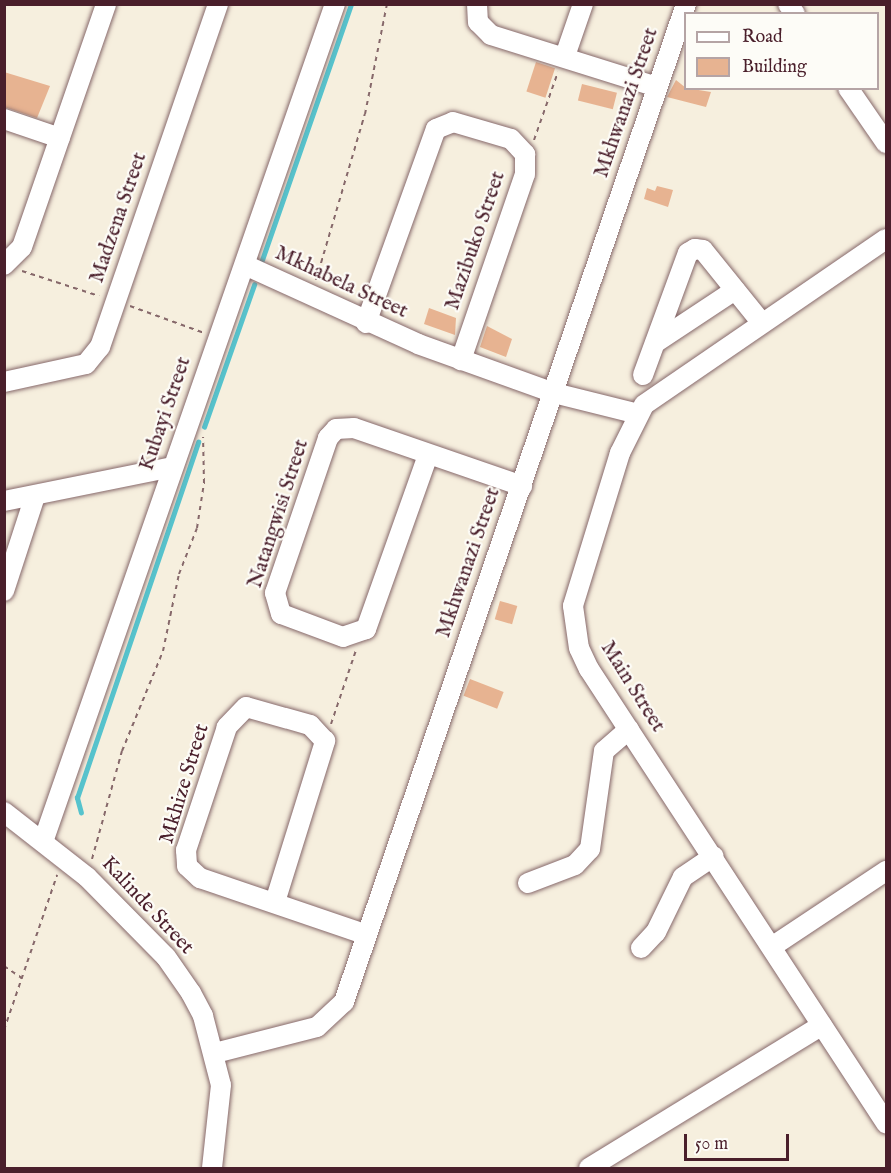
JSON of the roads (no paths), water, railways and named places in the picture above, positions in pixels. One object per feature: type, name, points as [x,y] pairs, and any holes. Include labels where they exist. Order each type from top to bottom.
[{"type":"street","points":[[5,262],[22,247],[106,4]]},
{"type":"street","name":"Madzena Street","points":[[4,382],[86,364],[100,347],[218,4]]},
{"type":"street","name":"Kubayi Street","points":[[44,839],[335,4]]},
{"type":"street","points":[[477,4],[478,22],[491,35],[657,87]]},
{"type":"street","points":[[564,56],[583,4]]},
{"type":"street","name":"Mkhwanazi Street","points":[[215,1053],[329,1021],[344,1002],[686,4]]},
{"type":"street","points":[[849,90],[886,143]]},
{"type":"street","points":[[4,119],[60,138]]},
{"type":"street","name":"Mazibuko Street","points":[[366,323],[436,129],[462,123],[521,147],[525,174],[461,360]]},
{"type":"street","name":"Main Street","points":[[886,239],[666,385],[638,414],[573,606],[579,648],[629,729],[773,946],[886,1123]]},
{"type":"street","points":[[643,375],[688,253],[695,249],[703,250],[761,322]]},
{"type":"street","name":"Mkhabela Street","points":[[244,265],[366,323],[461,360],[554,393],[638,414]]},
{"type":"street","points":[[655,343],[735,290]]},
{"type":"street","name":"Natangwisi Street","points":[[428,454],[372,619],[355,636],[343,637],[288,619],[275,601],[328,438],[341,427],[354,428],[522,486]]},
{"type":"street","points":[[4,501],[173,467]]},
{"type":"street","points":[[4,591],[35,496]]},
{"type":"street","name":"Mkhize Street","points":[[275,902],[324,757],[322,734],[264,708],[238,711],[227,727],[186,850],[187,866],[200,878],[367,935]]},
{"type":"street","points":[[528,883],[575,865],[590,849],[604,751],[629,729]]},
{"type":"street","name":"Kalinde Street","points":[[4,812],[44,839],[87,877],[178,974],[203,1016],[215,1053],[221,1111],[212,1168]]},
{"type":"street","points":[[641,948],[656,932],[683,877],[714,856]]},
{"type":"street","points":[[773,946],[886,870]]},
{"type":"street","points":[[589,1168],[822,1025]]},
{"type":"waterway","points":[[262,260],[351,4]]},
{"type":"waterway","points":[[204,427],[254,285]]},
{"type":"waterway","points":[[81,813],[77,798],[198,442]]}]
